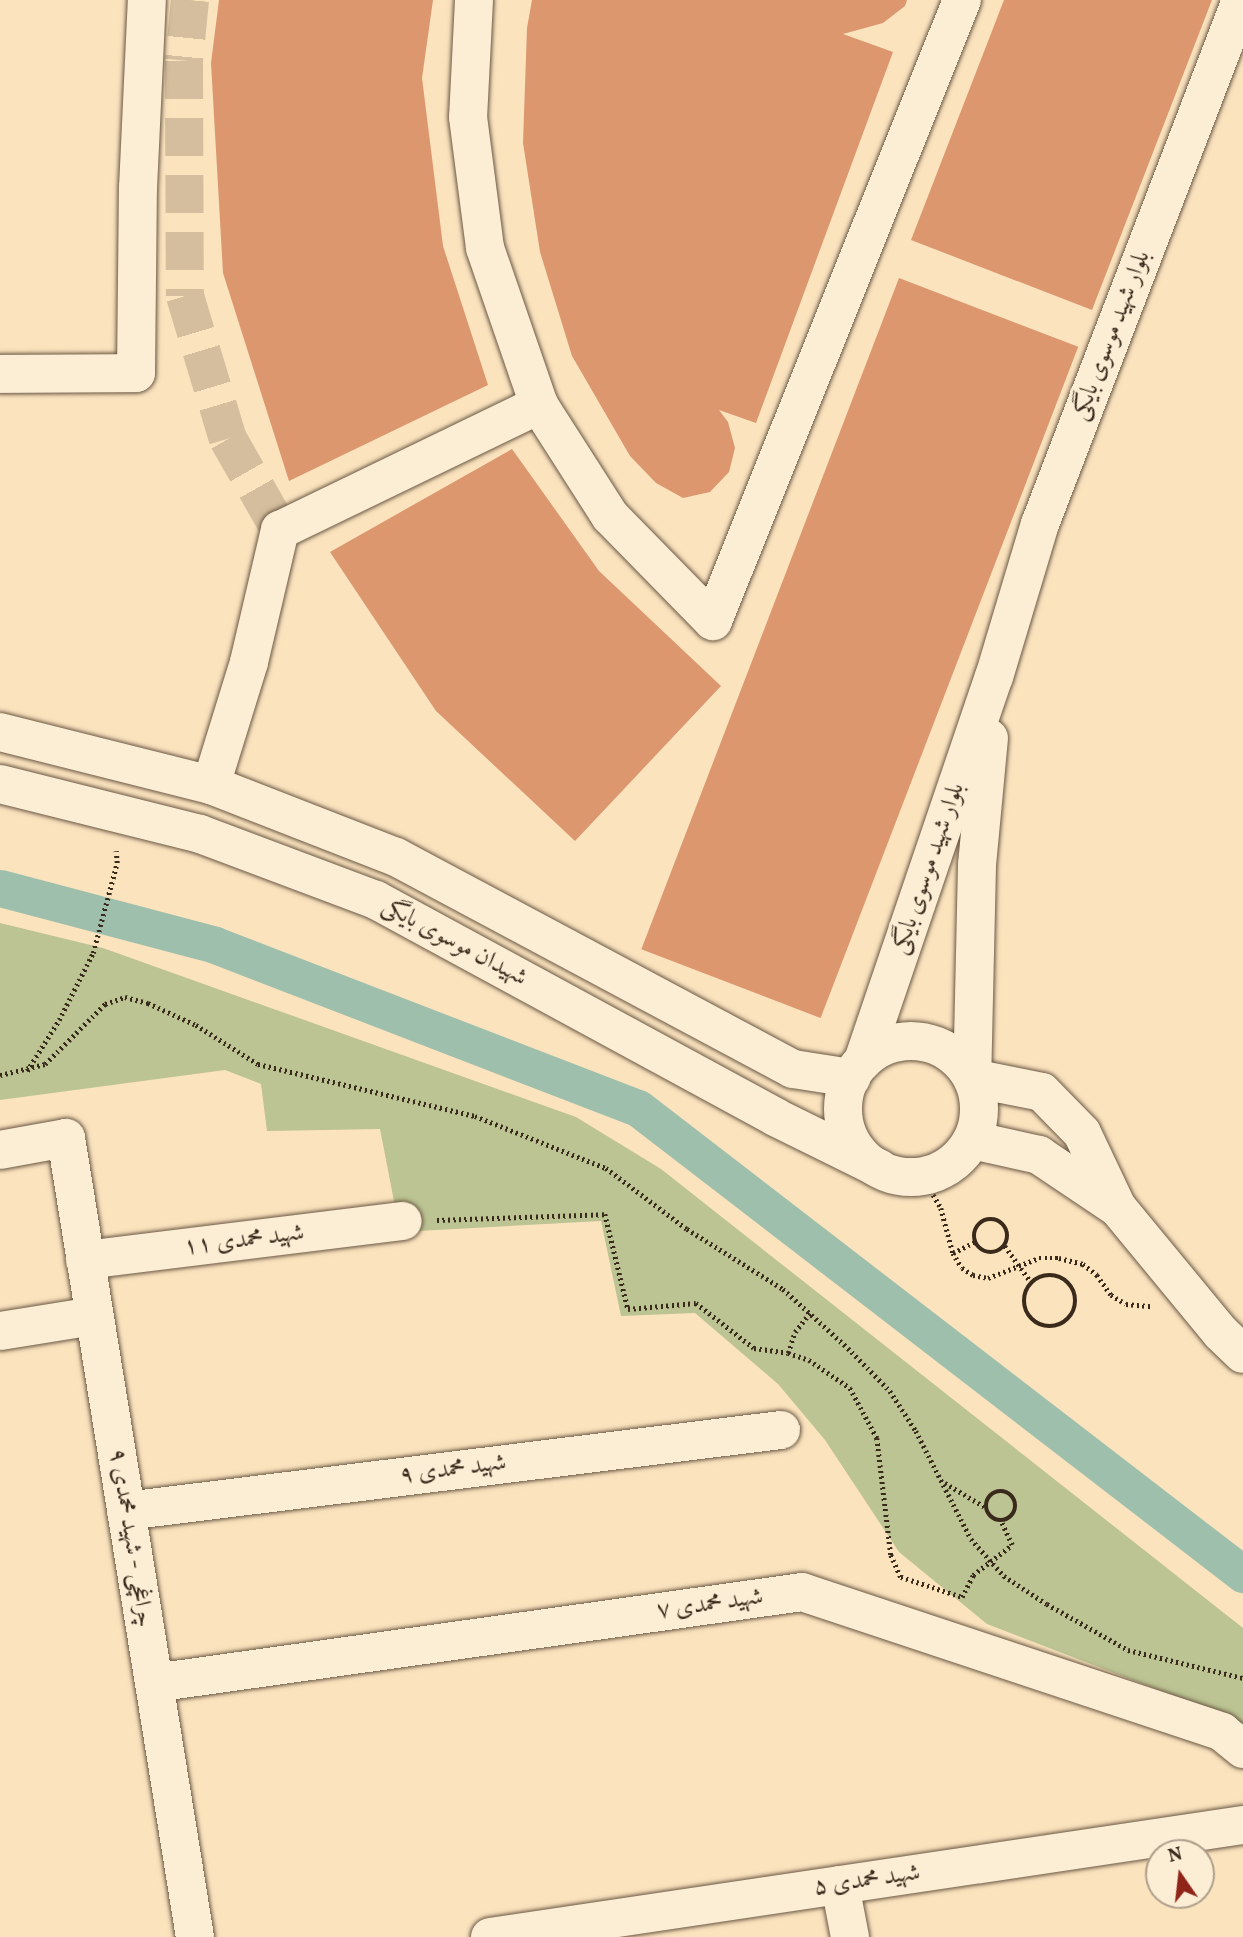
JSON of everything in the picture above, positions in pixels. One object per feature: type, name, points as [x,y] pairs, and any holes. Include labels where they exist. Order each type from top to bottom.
[{"type":"street","points":[[0,374],[136,373],[138,175],[147,0]]},
{"type":"street","points":[[474,0],[468,117],[485,248],[539,405],[610,516],[713,621],[961,0]]},
{"type":"street","name":"بلوار شهید موسوی بایگی","points":[[857,1069],[994,677],[1040,524],[1241,0]]},
{"type":"street","points":[[211,785],[249,662],[279,530],[539,405]]},
{"type":"street","name":"بلوار شهید موسوی بایگی","points":[[972,1078],[977,865],[994,677]]},
{"type":"street","name":"شهیدان موسوی بایگی","points":[[0,732],[211,785],[396,857],[793,1069],[857,1069]]},
{"type":"street","name":"شهیدان موسوی بایگی","points":[[0,784],[201,834],[376,900],[775,1117],[880,1169]]},
{"type":"street","points":[[901,1042],[922,1042],[943,1048],[960,1061],[972,1078],[979,1098],[979,1120],[972,1140],[959,1157],[942,1170],[922,1176],[900,1176],[880,1169],[863,1156],[847,1129],[844,1098],[857,1069],[880,1048],[901,1042]]},
{"type":"street","points":[[972,1078],[1042,1092],[1082,1133],[1117,1207],[1221,1333],[1243,1354]]},
{"type":"street","points":[[972,1140],[1039,1155],[1117,1207]]},
{"type":"street","name":"۹ چراغچی - شهید محمدی","points":[[24,1142],[85,1260],[195,1937]]},
{"type":"street","name":"شهید محمدی ۱۱","points":[[85,1260],[403,1221]]},
{"type":"street","points":[[0,1331],[94,1316]]},
{"type":"street","name":"شهید محمدی ۹","points":[[126,1511],[781,1430]]},
{"type":"street","name":"شهید محمدی ۷","points":[[154,1683],[802,1592],[1222,1732],[1243,1749]]},
{"type":"street","name":"شهید محمدی ۵","points":[[490,1937],[1243,1825]]},
{"type":"street","points":[[840,1885],[849,1937]]},
{"type":"path","points":[[27,1070],[59,1020],[93,953],[117,863]]},
{"type":"path","points":[[0,1075],[44,1064],[70,1042],[105,1004],[125,997],[148,1003],[196,1026],[258,1064],[475,1116],[607,1168],[687,1230],[782,1289],[890,1391],[944,1483],[971,1539],[1004,1576],[1128,1650],[1243,1678]]},
{"type":"path","points":[[922,1176],[941,1208],[953,1253],[962,1268],[973,1275],[988,1278],[1039,1258],[1059,1258],[1083,1264],[1097,1275],[1111,1295],[1126,1304],[1148,1307],[1187,1292]]},
{"type":"path","points":[[403,1221],[605,1214],[628,1309],[696,1303],[754,1348],[788,1353],[808,1360],[850,1388],[877,1438],[891,1555],[901,1577],[962,1597],[973,1575],[1012,1545],[1002,1521]]},
{"type":"path","points":[[994,1219],[1002,1222],[1007,1229],[1009,1238],[1005,1246],[989,1253],[975,1242],[978,1224],[994,1219]]},
{"type":"path","points":[[953,1253],[975,1242]]},
{"type":"path","points":[[1005,1246],[1031,1282]]},
{"type":"path","points":[[1053,1275],[1064,1279],[1072,1287],[1076,1298],[1074,1310],[1068,1320],[1058,1326],[1035,1323],[1027,1315],[1023,1304],[1025,1292],[1031,1282],[1053,1275]]},
{"type":"path","points":[[788,1353],[795,1332],[810,1313]]},
{"type":"path","points":[[944,1483],[985,1507],[994,1520],[1002,1521],[1014,1513],[1016,1506],[1008,1492],[992,1494],[985,1507]]},
{"type":"green space","points":[[0,923],[103,948],[576,1117],[661,1169],[1243,1628],[1243,1733],[1216,1712],[987,1624],[899,1552],[825,1440],[778,1384],[695,1313],[621,1316],[601,1221],[400,1232],[380,1129],[267,1131],[261,1084],[225,1070],[0,1100]]},
{"type":"building","points":[[219,0],[433,0],[422,78],[443,246],[488,385],[289,481],[223,273],[211,63]]},
{"type":"building","points":[[532,0],[907,0],[905,6],[883,23],[843,34],[893,52],[756,423],[719,410],[728,422],[735,448],[729,472],[710,492],[683,498],[656,483],[630,456],[572,356],[540,252],[523,143],[527,28]]},
{"type":"building","points":[[1004,0],[1212,0],[1092,310],[911,240]]},
{"type":"building","points":[[899,278],[1078,347],[821,1018],[641,949]]},
{"type":"building","points":[[512,449],[599,571],[721,686],[575,841],[436,711],[330,552]]},
{"type":"waterway","points":[[0,888],[215,945],[638,1108],[1243,1574]]},
{"type":"tunnel","points":[[190,0],[184,61],[185,296],[228,439],[280,530]]}]
